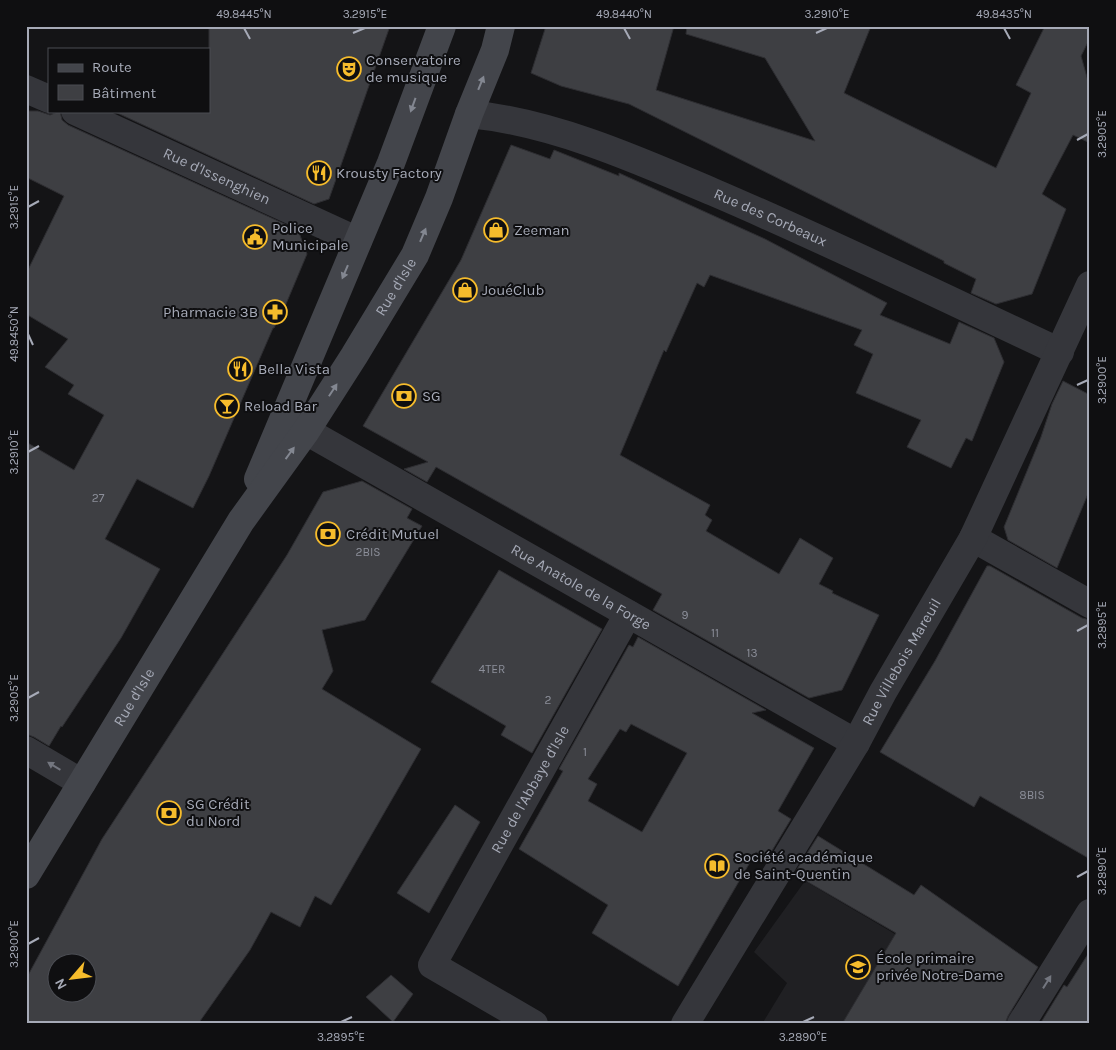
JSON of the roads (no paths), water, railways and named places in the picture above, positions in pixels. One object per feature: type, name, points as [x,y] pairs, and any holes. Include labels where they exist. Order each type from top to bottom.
[{"type":"street","name":"Rue d'Isle","points":[[241,521],[391,163],[442,26]]},
{"type":"street","name":"Rue d'Isle","points":[[26,874],[241,521],[306,431],[415,255],[495,50],[501,26]]},
{"type":"street","points":[[26,89],[48,99]]},
{"type":"street","name":"Rue d'Issenghien","points":[[77,112],[358,241]]},
{"type":"street","name":"Rue des Corbeaux","points":[[469,114],[500,117],[567,134],[677,177],[788,225],[1060,352]]},
{"type":"street","name":"Rue Villebois Mareuil","points":[[685,1024],[856,744],[883,692],[973,538],[1090,285]]},
{"type":"street","name":"Rue Anatole de la Forge","points":[[306,431],[856,744]]},
{"type":"street","points":[[973,538],[1090,604]]},
{"type":"street","name":"Rue de l'Abbaye d'Isle","points":[[534,1024],[432,965],[628,614]]},
{"type":"street","points":[[26,750],[82,782]]},
{"type":"street","points":[[1021,1024],[1090,913]]},
{"type":"place","name":"Conservatoire de musique","points":[[349,69]]},
{"type":"place","name":"Krousty Factory","points":[[319,173]]},
{"type":"place","name":"Zeeman","points":[[496,230]]},
{"type":"place","name":"Police Municipale","points":[[255,237]]},
{"type":"place","name":"JouéClub","points":[[465,290]]},
{"type":"place","name":"Pharmacie 3B","points":[[275,312]]},
{"type":"place","name":"Bella Vista","points":[[240,369]]},
{"type":"place","name":"SG","points":[[404,396]]},
{"type":"place","name":"Reload Bar","points":[[227,406]]},
{"type":"place","name":"Crédit Mutuel","points":[[328,534]]},
{"type":"place","name":"SG Crédit du Nord","points":[[169,813]]},
{"type":"place","name":"Société académique de Saint-Quentin","points":[[717,866]]},
{"type":"place","name":"École primaire privée Notre-Dame","points":[[858,967]]}]
